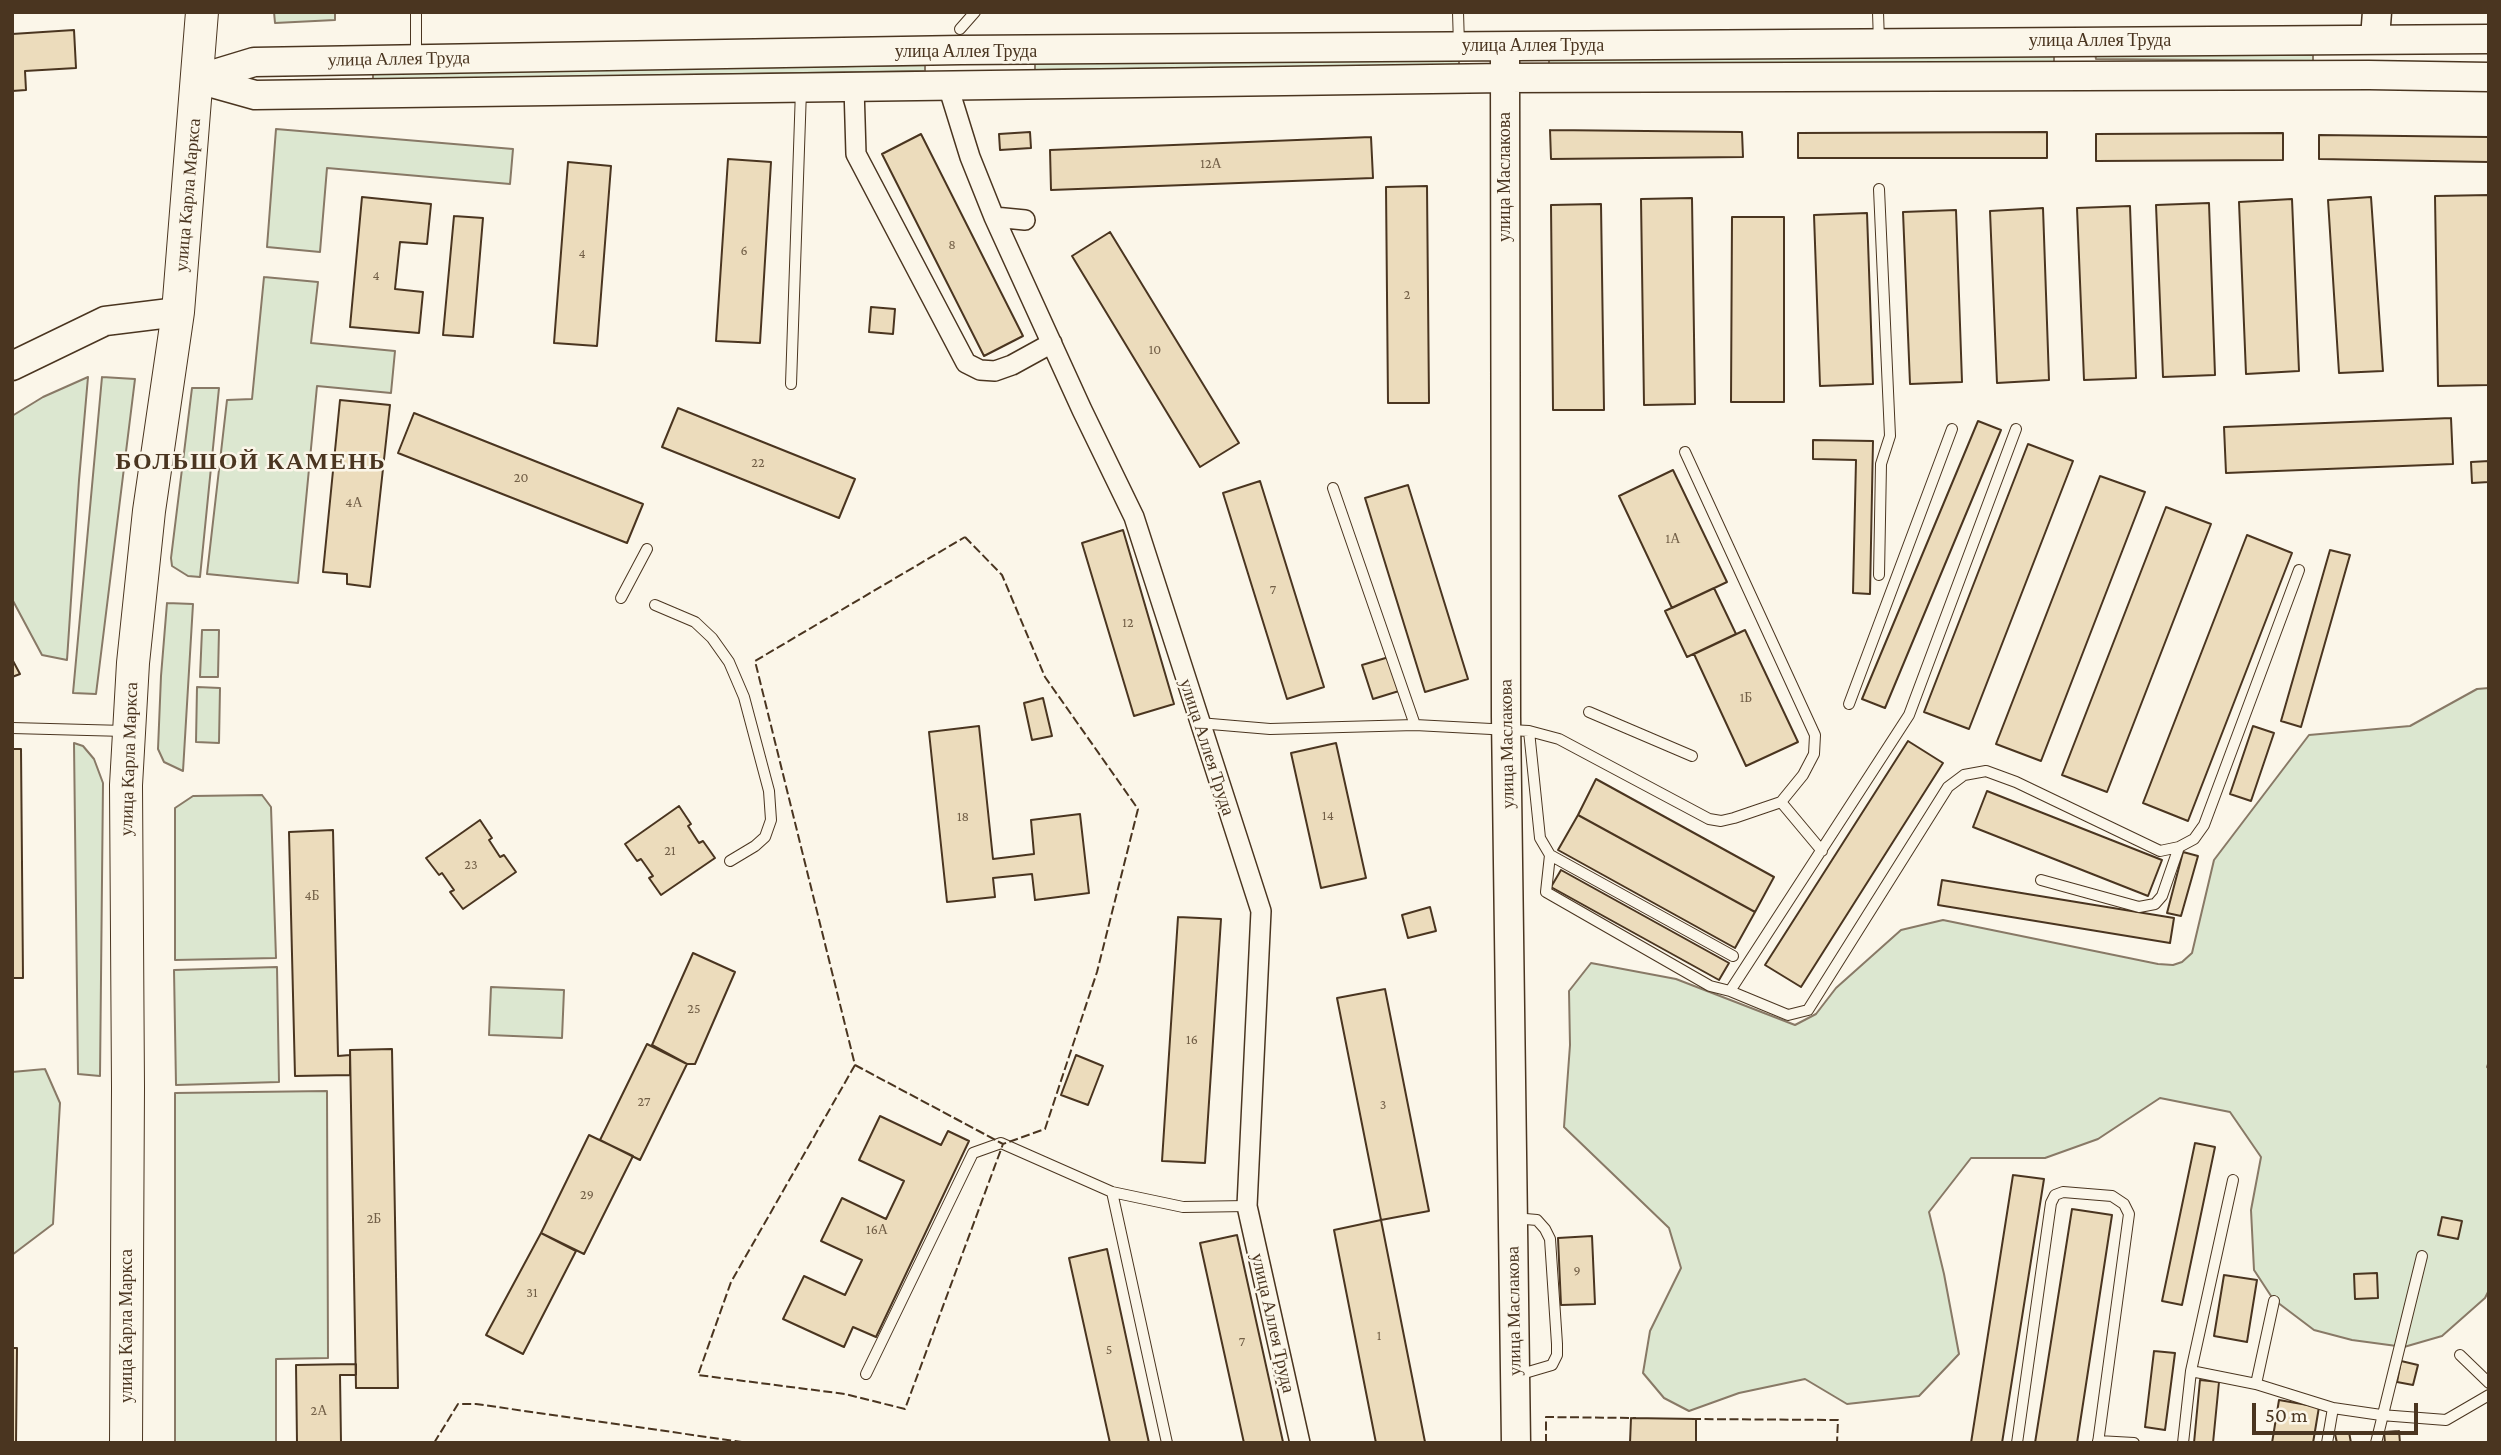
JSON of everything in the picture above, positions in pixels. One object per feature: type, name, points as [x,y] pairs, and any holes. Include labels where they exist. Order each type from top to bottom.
[{"type":"main road","name":"улица Карла Маркса","points":[[187,12],[198,79]]},
{"type":"main road","name":"улица Карла Маркса","points":[[125,1443],[128,1088],[126,785],[133,663],[149,511],[178,312],[202,12]]},
{"type":"street","name":"улица Аллея Труда","points":[[198,79],[254,62],[416,59],[961,50],[1879,42],[2376,25],[2489,39]]},
{"type":"street","name":"улица Маслакова","points":[[1505,46],[1518,731],[1513,1218],[1516,1443]]},
{"type":"street","name":"улица Аллея Труда","points":[[198,79],[255,95],[1505,78],[2342,75],[2489,77]]},
{"type":"street","name":"улица Аллея Труда","points":[[948,86],[970,157],[994,216],[1134,517],[1261,911],[1247,1206],[1300,1443]]},
{"type":"street","points":[[854,88],[856,154],[966,363],[980,370],[995,371],[1012,365],[1052,343]]},
{"type":"street","points":[[994,216],[1025,220]]},
{"type":"street","points":[[12,366],[105,321],[178,312]]},
{"type":"lane","points":[[416,12],[416,59]]},
{"type":"lane","points":[[960,29],[975,12]]},
{"type":"lane","points":[[1458,12],[1459,46]]},
{"type":"lane","points":[[1878,12],[1879,42]]},
{"type":"lane","points":[[791,384],[801,88]]},
{"type":"lane","points":[[1879,189],[1890,436],[1881,464],[1879,575]]},
{"type":"lane","points":[[1849,704],[1952,429]]},
{"type":"lane","points":[[1730,991],[1909,715],[2015,429]]},
{"type":"lane","points":[[1199,723],[1270,729],[1415,724],[1518,731],[1559,739],[1709,820],[1734,818],[1781,802],[1803,775],[1814,754],[1815,735],[1685,452]]},
{"type":"lane","points":[[1333,488],[1415,724]]},
{"type":"lane","points":[[621,598],[647,549]]},
{"type":"lane","points":[[1550,855],[1545,888],[1549,895],[1710,986],[1730,991],[1788,1015],[1808,1010],[1948,787],[1964,775],[1986,771],[2015,782],[2160,851],[2179,847],[2194,839],[2204,825],[2300,570]]},
{"type":"lane","points":[[656,605],[695,622],[712,638],[729,662],[744,697],[769,791],[771,820],[765,837],[730,861]]},
{"type":"lane","points":[[1589,712],[1692,756]]},
{"type":"lane","points":[[12,728],[130,731]]},
{"type":"lane","points":[[1518,731],[1540,838],[1550,855],[1733,956]]},
{"type":"lane","points":[[1781,802],[1822,851]]},
{"type":"lane","points":[[2041,880],[2139,907],[2155,904],[2162,897],[2179,847]]},
{"type":"lane","points":[[866,1374],[973,1153],[1001,1143],[1112,1192],[1183,1207],[1247,1206]]},
{"type":"lane","points":[[2183,1443],[2191,1371],[2233,1180]]},
{"type":"lane","points":[[1112,1192],[1167,1443]]},
{"type":"lane","points":[[2017,1443],[2051,1203],[2055,1195],[2063,1192],[2112,1196],[2124,1204],[2129,1214],[2098,1442],[2133,1443]]},
{"type":"lane","points":[[1513,1218],[1537,1220],[1549,1239],[1557,1345],[1557,1355],[1552,1365],[1515,1376]]},
{"type":"lane","points":[[2376,1443],[2422,1255]]},
{"type":"lane","points":[[2256,1384],[2274,1301]]},
{"type":"lane","points":[[2460,1355],[2489,1383]]},
{"type":"lane","points":[[2191,1371],[2256,1384],[2333,1408],[2381,1415],[2446,1420],[2489,1395]]},
{"type":"lane","points":[[2327,1443],[2333,1408]]},
{"type":"green space","points":[[274,12],[335,12],[335,20],[275,23]]},
{"type":"green space","points":[[2095,53],[2313,55],[2313,61],[2096,59]]},
{"type":"green space","points":[[2054,56],[2054,62],[1549,65],[1549,59]]},
{"type":"green space","points":[[1459,59],[1459,65],[1035,70],[1035,63]]},
{"type":"green space","points":[[925,65],[925,71],[373,80],[373,73]]},
{"type":"green space","points":[[276,129],[513,149],[510,184],[327,168],[320,252],[267,247]]},
{"type":"green space","points":[[264,277],[318,282],[311,343],[395,351],[391,393],[317,386],[298,583],[207,574],[227,400],[252,399]]},
{"type":"green space","points":[[88,377],[67,660],[42,655],[12,599],[12,416],[43,397]]},
{"type":"green space","points":[[102,377],[135,379],[96,694],[73,693]]},
{"type":"green space","points":[[192,388],[219,388],[200,577],[188,576],[172,566],[171,558]]},
{"type":"green space","points":[[167,603],[193,604],[183,771],[164,762],[158,749]]},
{"type":"green space","points":[[202,630],[219,630],[218,677],[200,677]]},
{"type":"green space","points":[[197,687],[220,688],[219,743],[196,742]]},
{"type":"green space","points":[[2489,688],[2489,1290],[2485,1298],[2442,1336],[2404,1347],[2352,1340],[2314,1330],[2273,1299],[2254,1270],[2251,1210],[2261,1157],[2230,1112],[2160,1098],[2098,1139],[2045,1158],[1971,1158],[1929,1212],[1959,1354],[1919,1396],[1847,1404],[1805,1379],[1739,1393],[1689,1411],[1664,1398],[1643,1373],[1650,1331],[1681,1268],[1669,1228],[1564,1127],[1570,1045],[1569,991],[1591,963],[1676,979],[1795,1025],[1816,1014],[1836,988],[1901,930],[1943,920],[2173,965],[2182,962],[2192,953],[2214,860],[2309,735],[2410,726],[2477,689]]},
{"type":"green space","points":[[74,743],[83,746],[94,759],[103,783],[100,1076],[78,1074]]},
{"type":"green space","points":[[262,795],[271,807],[276,958],[175,960],[175,808],[193,796]]},
{"type":"green space","points":[[277,967],[279,1082],[176,1085],[174,970]]},
{"type":"green space","points":[[491,987],[564,990],[562,1038],[489,1035]]},
{"type":"green space","points":[[45,1069],[60,1103],[53,1224],[12,1255],[12,1072]]},
{"type":"green space","points":[[327,1091],[328,1358],[276,1359],[276,1443],[175,1443],[175,1093]]},
{"type":"building","points":[[74,30],[76,68],[25,71],[26,90],[12,91],[12,34]]},
{"type":"building","points":[[1550,130],[1742,132],[1743,157],[1551,159]]},
{"type":"building","points":[[1030,132],[1031,148],[1000,150],[999,134]]},
{"type":"building","points":[[2047,132],[2047,158],[1798,158],[1798,133]]},
{"type":"building","points":[[2283,133],[2283,160],[2096,161],[2096,134]]},
{"type":"building","points":[[921,134],[1023,336],[984,356],[882,154]]},
{"type":"building","points":[[2319,135],[2489,137],[2489,162],[2319,159]]},
{"type":"building","points":[[1371,137],[1373,178],[1051,190],[1050,150]]},
{"type":"building","points":[[728,159],[771,162],[760,343],[716,341]]},
{"type":"building","points":[[568,162],[611,166],[597,346],[554,343]]},
{"type":"building","points":[[1427,186],[1429,403],[1388,403],[1386,187]]},
{"type":"building","points":[[2489,195],[2489,385],[2438,386],[2435,196]]},
{"type":"building","points":[[362,197],[431,204],[427,244],[400,242],[395,289],[423,292],[419,333],[350,327]]},
{"type":"building","points":[[2371,197],[2383,371],[2339,373],[2328,200]]},
{"type":"building","points":[[1692,198],[1695,404],[1644,405],[1641,199]]},
{"type":"building","points":[[2292,199],[2299,371],[2246,374],[2239,202]]},
{"type":"building","points":[[2209,203],[2215,375],[2163,377],[2156,205]]},
{"type":"building","points":[[1601,204],[1604,410],[1553,410],[1551,205]]},
{"type":"building","points":[[2130,206],[2136,378],[2084,380],[2077,208]]},
{"type":"building","points":[[2043,208],[2049,380],[1997,383],[1990,211]]},
{"type":"building","points":[[1956,210],[1962,382],[1910,384],[1903,212]]},
{"type":"building","points":[[1867,213],[1873,384],[1820,386],[1814,215]]},
{"type":"building","points":[[454,216],[483,218],[473,337],[443,335]]},
{"type":"building","points":[[1732,217],[1784,217],[1784,402],[1731,402]]},
{"type":"building","points":[[1110,232],[1239,443],[1200,467],[1072,256]]},
{"type":"building","points":[[871,307],[895,309],[893,334],[869,332]]},
{"type":"building","points":[[340,400],[390,405],[370,587],[347,584],[347,574],[323,572]]},
{"type":"building","points":[[678,408],[855,479],[839,518],[662,447]]},
{"type":"building","points":[[414,413],[643,504],[627,543],[398,453]]},
{"type":"building","points":[[2451,418],[2453,464],[2226,473],[2224,427]]},
{"type":"building","points":[[1978,421],[2001,430],[1885,708],[1862,699]]},
{"type":"building","points":[[1813,440],[1873,441],[1870,594],[1853,593],[1856,460],[1813,459]]},
{"type":"building","points":[[2028,444],[2073,461],[1969,729],[1924,712]]},
{"type":"building","points":[[2489,461],[2489,482],[2472,483],[2471,462]]},
{"type":"building","points":[[1673,470],[1727,582],[1672,608],[1619,496]]},
{"type":"building","points":[[2100,476],[2145,492],[2041,761],[1996,744]]},
{"type":"building","points":[[1260,481],[1324,687],[1287,699],[1223,493]]},
{"type":"building","points":[[1408,485],[1468,679],[1425,692],[1365,498]]},
{"type":"building","points":[[2166,507],[2211,524],[2107,792],[2062,775]]},
{"type":"building","points":[[1123,530],[1174,704],[1134,716],[1082,543]]},
{"type":"building","points":[[2247,535],[2292,553],[2188,821],[2143,803]]},
{"type":"building","points":[[2330,550],[2350,555],[2301,727],[2281,721]]},
{"type":"building","points":[[1714,588],[1736,634],[1687,657],[1665,611]]},
{"type":"building","points":[[1745,630],[1798,742],[1746,766],[1694,654]]},
{"type":"building","points":[[1389,657],[1399,691],[1373,699],[1362,665]]},
{"type":"building","points":[[12,659],[20,674],[12,677]]},
{"type":"building","points":[[1043,698],[1052,736],[1032,740],[1024,703]]},
{"type":"building","points":[[979,726],[993,859],[1034,854],[1031,820],[1080,814],[1089,893],[1035,900],[1032,874],[993,878],[995,897],[947,902],[929,732]]},
{"type":"building","points":[[2253,726],[2274,733],[2251,801],[2230,794]]},
{"type":"building","points":[[1908,741],[1943,763],[1801,987],[1765,965]]},
{"type":"building","points":[[1336,743],[1366,878],[1321,888],[1291,753]]},
{"type":"building","points":[[12,749],[21,749],[23,978],[12,978]]},
{"type":"building","points":[[1596,779],[1774,877],[1755,912],[1578,815]]},
{"type":"building","points":[[1987,791],[2162,860],[2148,896],[1973,827]]},
{"type":"building","points":[[679,806],[699,843],[703,841],[715,858],[661,895],[649,878],[653,876],[641,859],[637,861],[625,844]]},
{"type":"building","points":[[1578,815],[1755,912],[1735,948],[1558,850]]},
{"type":"building","points":[[480,820],[500,857],[504,855],[516,872],[463,909],[450,892],[454,890],[442,873],[439,875],[426,858]]},
{"type":"building","points":[[333,830],[338,1056],[350,1055],[350,1075],[295,1076],[289,832]]},
{"type":"building","points":[[2183,852],[2198,856],[2181,916],[2167,913]]},
{"type":"building","points":[[1561,870],[1729,963],[1719,980],[1551,887]]},
{"type":"building","points":[[1942,880],[2174,918],[2170,943],[1938,905]]},
{"type":"building","points":[[1430,907],[1436,931],[1408,938],[1402,915]]},
{"type":"building","points":[[1178,917],[1221,919],[1205,1163],[1162,1161]]},
{"type":"building","points":[[693,953],[735,972],[695,1064],[687,1064],[652,1045]]},
{"type":"building","points":[[1385,989],[1429,1211],[1381,1220],[1337,998]]},
{"type":"building","points":[[647,1044],[687,1064],[640,1160],[600,1140]]},
{"type":"building","points":[[392,1049],[398,1388],[356,1388],[350,1050]]},
{"type":"building","points":[[1076,1055],[1103,1066],[1088,1105],[1061,1095]]},
{"type":"building","points":[[880,1116],[941,1145],[948,1131],[969,1141],[876,1337],[853,1327],[844,1347],[783,1319],[804,1276],[845,1295],[862,1260],[821,1241],[842,1198],[886,1219],[904,1181],[859,1160]]},
{"type":"building","points":[[589,1135],[633,1156],[584,1254],[541,1233]]},
{"type":"building","points":[[2195,1143],[2215,1147],[2182,1305],[2162,1301]]},
{"type":"building","points":[[2013,1175],[2044,1179],[2002,1443],[1971,1443]]},
{"type":"building","points":[[2072,1209],[2112,1215],[2077,1443],[2035,1443]]},
{"type":"building","points":[[2442,1217],[2462,1221],[2458,1239],[2438,1235]]},
{"type":"building","points":[[1381,1220],[1425,1442],[1420,1443],[1376,1443],[1334,1230]]},
{"type":"building","points":[[541,1233],[576,1251],[523,1354],[486,1335]]},
{"type":"building","points":[[1237,1235],[1283,1442],[1279,1443],[1244,1443],[1200,1243]]},
{"type":"building","points":[[1592,1236],[1595,1304],[1561,1305],[1558,1238]]},
{"type":"building","points":[[1107,1249],[1149,1443],[1110,1443],[1069,1258]]},
{"type":"building","points":[[2377,1273],[2378,1298],[2355,1299],[2354,1274]]},
{"type":"building","points":[[2224,1275],[2257,1280],[2247,1342],[2214,1336]]},
{"type":"building","points":[[12,1348],[17,1348],[16,1443],[12,1443]]},
{"type":"building","points":[[2154,1351],[2175,1353],[2165,1430],[2145,1427]]},
{"type":"building","points":[[2401,1361],[2418,1365],[2413,1385],[2397,1382]]},
{"type":"building","points":[[356,1364],[356,1375],[340,1375],[341,1443],[297,1443],[296,1365]]},
{"type":"building","points":[[2200,1380],[2219,1382],[2213,1443],[2194,1443]]},
{"type":"building","points":[[2279,1400],[2319,1407],[2313,1443],[2272,1443]]},
{"type":"building","points":[[1631,1418],[1696,1419],[1696,1443],[1630,1443]]},
{"type":"building","points":[[2399,1431],[2400,1443],[2385,1443],[2384,1432]]},
{"type":"building","points":[[2349,1432],[2351,1443],[2337,1443],[2335,1434]]},
{"type":"fence","points":[[965,537],[1002,575],[1045,677],[1138,809],[1097,972],[1045,1129],[1003,1144],[855,1065],[755,661],[965,537]]},
{"type":"fence","points":[[855,1065],[1003,1144],[905,1409],[845,1394],[698,1375],[731,1282],[855,1065]]},
{"type":"fence","points":[[434,1443],[458,1404],[476,1404],[749,1443]]},
{"type":"fence","points":[[1546,1443],[1546,1417],[1636,1418]]},
{"type":"fence","points":[[1692,1419],[1838,1420],[1837,1443]]},
{"type":"district","name":"БОЛЬШОЙ КАМЕНЬ","points":[[251,462]]}]
